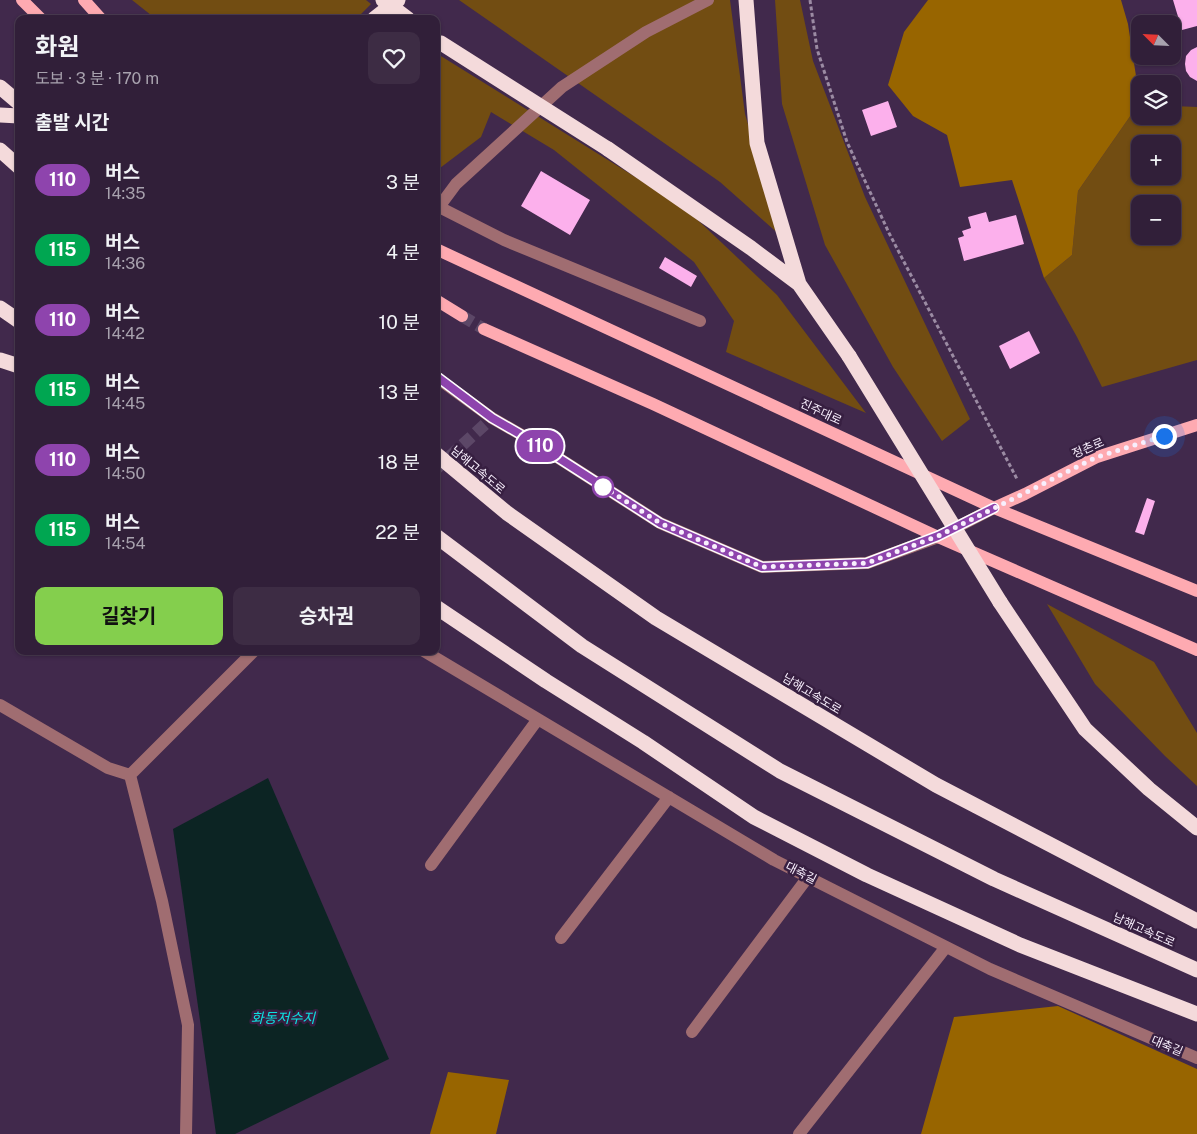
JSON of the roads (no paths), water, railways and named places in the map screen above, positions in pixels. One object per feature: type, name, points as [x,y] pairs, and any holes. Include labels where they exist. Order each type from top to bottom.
[{"type":"highway","points":[[383,0],[403,15]]},
{"type":"highway","points":[[379,15],[398,0]]},
{"type":"highway","points":[[746,0],[746,20],[757,143],[799,284],[849,356],[1000,602],[1085,728],[1149,789],[1197,828]]},
{"type":"highway","points":[[440,43],[608,148],[799,284]]},
{"type":"highway","points":[[0,87],[15,100]]},
{"type":"highway","points":[[0,116],[15,116]]},
{"type":"highway","points":[[0,150],[15,163]]},
{"type":"highway","points":[[0,308],[15,318]]},
{"type":"highway","points":[[0,360],[15,365]]},
{"type":"highway","name":"남해고속도로","points":[[440,457],[507,513],[656,618],[936,786],[1197,921]]},
{"type":"highway","name":"남해고속도로","points":[[440,539],[582,646],[780,771],[994,880],[1197,970]]},
{"type":"highway","points":[[440,610],[754,817],[867,875],[1020,945],[1197,1014]]},
{"type":"main road","points":[[22,0],[37,15]]},
{"type":"main road","points":[[84,0],[97,15]]},
{"type":"main road","name":"진주대로","points":[[440,251],[994,508],[1197,591]]},
{"type":"main road","points":[[440,302],[462,316]]},
{"type":"main road","points":[[484,329],[653,404],[938,536],[1197,650]]},
{"type":"main road","name":"정촌로","points":[[994,508],[1097,457],[1197,425]]},
{"type":"street","points":[[440,205],[456,184],[562,87],[646,32],[708,0]]},
{"type":"street","points":[[440,210],[504,240],[700,321]]},
{"type":"street","points":[[440,379],[492,418],[532,441],[660,523],[762,567],[867,563],[938,536],[994,508]]},
{"type":"street","points":[[130,774],[250,655]]},
{"type":"street","name":"대축길","points":[[431,655],[774,860],[990,969],[1197,1058]]},
{"type":"street","points":[[0,705],[108,768],[130,774]]},
{"type":"street","points":[[431,865],[538,719]]},
{"type":"street","points":[[130,774],[162,902],[188,1025],[186,1134]]},
{"type":"street","points":[[561,938],[669,797]]},
{"type":"street","points":[[692,1032],[808,877]]},
{"type":"street","points":[[799,1134],[946,947]]},
{"type":"water","name":"화동저수지","points":[[268,778],[389,1059],[235,1134],[216,1134],[173,829]]},
{"type":"tunnel","points":[[462,316],[484,329]]},
{"type":"tunnel","points":[[440,465],[492,418]]}]
